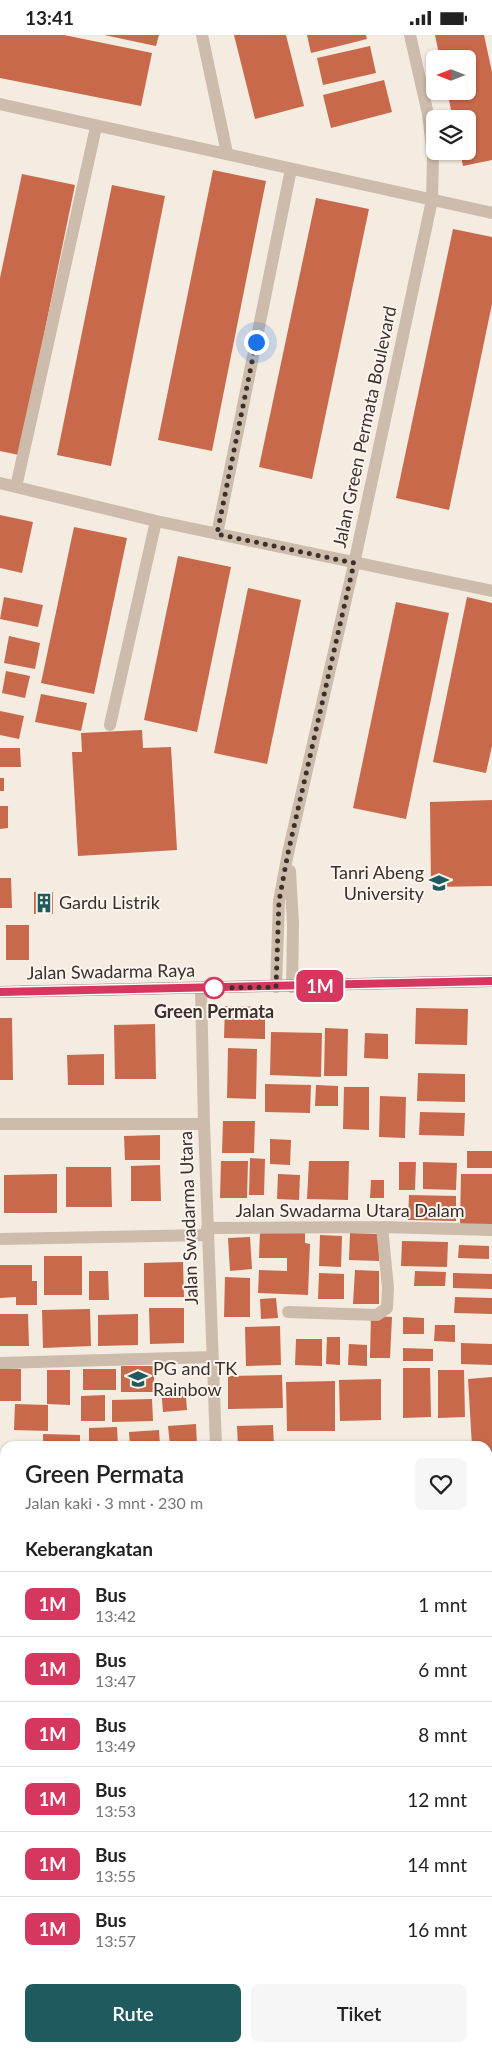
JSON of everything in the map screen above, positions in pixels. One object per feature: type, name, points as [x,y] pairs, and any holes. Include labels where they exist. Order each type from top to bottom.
[{"type":"main road","name":"Jalan Swadarma Raya","points":[[0,992],[292,987],[492,981]]},
{"type":"street","points":[[202,35],[227,153]]},
{"type":"street","name":"Jalan Green Permata Boulevard","points":[[276,987],[279,901],[288,853],[354,563],[432,201],[433,156],[428,115],[410,35]]},
{"type":"street","points":[[0,104],[96,127],[227,153],[432,201],[492,213]]},
{"type":"street","points":[[16,487],[96,127]]},
{"type":"street","points":[[217,534],[291,169]]},
{"type":"street","points":[[0,483],[156,521],[492,591]]},
{"type":"street","points":[[110,725],[156,521]]},
{"type":"street","name":"Jalan Green Permata Boulevard","points":[[288,853],[293,924],[292,987]]},
{"type":"street","name":"Jalan Swadarma Utara","points":[[201,988],[207,1231],[216,1441]]},
{"type":"street","points":[[0,1124],[204,1124]]},
{"type":"street","points":[[288,1312],[377,1315],[387,1309],[388,1288],[382,1227]]},
{"type":"street","name":"Jalan Swadarma Utara Dalam","points":[[0,1239],[382,1227],[492,1230]]},
{"type":"street","points":[[0,1363],[212,1357]]},
{"type":"building","points":[[0,35],[64,35],[152,53],[141,106],[0,78]]},
{"type":"building","points":[[104,35],[159,35],[156,46]]},
{"type":"building","points":[[234,35],[286,35],[304,106],[255,119]]},
{"type":"building","points":[[307,35],[366,35],[367,39],[311,53]]},
{"type":"building","points":[[435,35],[484,35],[492,72],[492,160],[463,166],[462,160],[476,160],[476,110],[451,110],[449,100],[476,100],[476,50],[438,50]]},
{"type":"building","points":[[370,46],[376,73],[323,85],[317,58]]},
{"type":"building","points":[[384,80],[392,112],[331,128],[323,95]]},
{"type":"building","points":[[213,170],[266,181],[212,451],[158,440]]},
{"type":"building","points":[[22,174],[75,185],[19,455],[0,451],[0,278]]},
{"type":"building","points":[[112,185],[165,196],[111,466],[57,455]]},
{"type":"building","points":[[316,198],[369,209],[312,479],[259,467]]},
{"type":"building","points":[[453,229],[492,237],[492,304],[449,510],[396,498]]},
{"type":"building","points":[[0,515],[33,522],[22,573],[0,568]]},
{"type":"building","points":[[74,527],[127,538],[94,694],[41,683]]},
{"type":"building","points":[[178,556],[231,567],[197,732],[144,720]]},
{"type":"building","points":[[248,588],[301,600],[267,764],[214,753]]},
{"type":"building","points":[[4,597],[43,605],[38,627],[0,619]]},
{"type":"building","points":[[467,597],[492,603],[492,746],[486,773],[433,762]]},
{"type":"building","points":[[396,602],[449,613],[406,819],[353,808]]},
{"type":"building","points":[[9,636],[40,643],[35,669],[4,663]]},
{"type":"building","points":[[6,671],[30,676],[25,698],[2,693]]},
{"type":"building","points":[[41,694],[87,703],[81,731],[35,722]]},
{"type":"building","points":[[0,711],[24,716],[19,739],[0,735]]},
{"type":"building","points":[[142,730],[143,748],[171,747],[177,850],[78,856],[72,752],[82,752],[81,733]]},
{"type":"building","points":[[0,748],[20,748],[21,767],[0,767]]},
{"type":"building","points":[[0,778],[4,778],[4,791],[0,791]]},
{"type":"building","points":[[492,800],[492,886],[431,887],[430,802]]},
{"type":"building","points":[[0,806],[8,806],[8,828],[0,829]]},
{"type":"building","points":[[0,878],[11,878],[12,908],[0,908]]},
{"type":"building","name":"Gardu Listrik","points":[[34,892],[53,892],[53,914],[34,914]]},
{"type":"building","points":[[6,925],[29,925],[29,960],[6,960]]},
{"type":"building","points":[[225,1006],[265,1007],[265,1039],[224,1038]]},
{"type":"building","points":[[416,1008],[468,1009],[467,1045],[415,1044]]},
{"type":"building","points":[[0,1018],[12,1018],[13,1080],[0,1080]]},
{"type":"building","points":[[155,1024],[156,1079],[115,1079],[114,1025]]},
{"type":"building","points":[[325,1028],[348,1029],[347,1076],[324,1076]]},
{"type":"building","points":[[271,1032],[322,1033],[321,1077],[270,1075]]},
{"type":"building","points":[[365,1033],[388,1034],[388,1059],[364,1058]]},
{"type":"building","points":[[228,1048],[257,1049],[256,1099],[227,1098]]},
{"type":"building","points":[[104,1054],[104,1085],[68,1085],[67,1055]]},
{"type":"building","points":[[418,1073],[465,1074],[465,1102],[417,1101]]},
{"type":"building","points":[[265,1084],[311,1085],[310,1113],[265,1112]]},
{"type":"building","points":[[316,1085],[338,1086],[338,1106],[315,1106]]},
{"type":"building","points":[[344,1087],[369,1087],[369,1130],[343,1129]]},
{"type":"building","points":[[380,1096],[406,1097],[405,1138],[379,1137]]},
{"type":"building","points":[[420,1112],[465,1113],[464,1136],[419,1135]]},
{"type":"building","points":[[223,1121],[255,1121],[254,1153],[222,1153]]},
{"type":"building","points":[[160,1135],[160,1160],[125,1160],[124,1136]]},
{"type":"building","points":[[270,1139],[291,1140],[290,1165],[270,1164]]},
{"type":"building","points":[[467,1151],[492,1151],[492,1168],[467,1168]]},
{"type":"building","points":[[250,1158],[265,1159],[264,1195],[249,1195]]},
{"type":"building","points":[[221,1161],[248,1161],[247,1198],[220,1198]]},
{"type":"building","points":[[309,1161],[349,1161],[348,1200],[307,1199]]},
{"type":"building","points":[[399,1162],[416,1162],[415,1190],[399,1190]]},
{"type":"building","points":[[423,1162],[457,1163],[456,1190],[423,1189]]},
{"type":"building","points":[[160,1165],[161,1201],[131,1201],[131,1166]]},
{"type":"building","points":[[66,1167],[111,1167],[112,1207],[66,1207]]},
{"type":"building","points":[[57,1174],[57,1213],[4,1213],[4,1175]]},
{"type":"building","points":[[278,1174],[300,1175],[299,1200],[277,1199]]},
{"type":"building","points":[[461,1174],[492,1174],[492,1226],[460,1225]]},
{"type":"building","points":[[371,1180],[384,1180],[384,1198],[370,1198]]},
{"type":"building","points":[[409,1195],[456,1196],[456,1221],[408,1220]]},
{"type":"building","points":[[260,1232],[305,1233],[305,1243],[310,1244],[308,1295],[258,1293],[259,1270],[287,1271],[287,1258],[259,1258]]},
{"type":"building","points":[[350,1233],[379,1234],[379,1261],[349,1260]]},
{"type":"building","points":[[320,1235],[342,1236],[341,1267],[319,1266]]},
{"type":"building","points":[[250,1237],[252,1269],[230,1271],[228,1238]]},
{"type":"building","points":[[402,1241],[448,1242],[447,1267],[401,1266]]},
{"type":"building","points":[[459,1245],[489,1246],[489,1259],[458,1258]]},
{"type":"building","points":[[44,1256],[82,1256],[82,1295],[44,1295]]},
{"type":"building","points":[[183,1262],[184,1297],[144,1297],[144,1263]]},
{"type":"building","points":[[0,1265],[32,1265],[32,1281],[37,1281],[37,1305],[16,1305],[16,1297],[0,1298]]},
{"type":"building","points":[[355,1270],[379,1271],[379,1304],[353,1304]]},
{"type":"building","points":[[89,1271],[108,1271],[109,1300],[89,1300]]},
{"type":"building","points":[[415,1271],[446,1272],[445,1286],[414,1286]]},
{"type":"building","points":[[319,1273],[344,1274],[344,1299],[318,1299]]},
{"type":"building","points":[[453,1273],[492,1274],[492,1289],[453,1288]]},
{"type":"building","points":[[225,1277],[250,1278],[250,1317],[224,1317]]},
{"type":"building","points":[[455,1297],[492,1298],[492,1314],[454,1313]]},
{"type":"building","points":[[276,1298],[278,1318],[261,1319],[260,1299]]},
{"type":"building","points":[[149,1308],[184,1308],[184,1343],[150,1344]]},
{"type":"building","points":[[90,1309],[91,1346],[43,1348],[42,1310]]},
{"type":"building","points":[[0,1314],[28,1314],[29,1346],[0,1346]]},
{"type":"building","points":[[138,1314],[138,1345],[98,1346],[98,1315]]},
{"type":"building","points":[[371,1316],[392,1317],[390,1358],[370,1358]]},
{"type":"building","points":[[403,1317],[424,1318],[424,1334],[403,1334]]},
{"type":"building","points":[[435,1325],[455,1325],[455,1342],[434,1341]]},
{"type":"building","points":[[280,1326],[281,1365],[246,1366],[245,1327]]},
{"type":"building","points":[[327,1337],[340,1337],[340,1365],[326,1364]]},
{"type":"building","points":[[296,1339],[322,1339],[322,1366],[295,1365]]},
{"type":"building","points":[[461,1343],[492,1344],[492,1365],[461,1364]]},
{"type":"building","points":[[349,1344],[367,1345],[367,1366],[348,1365]]},
{"type":"building","points":[[403,1348],[433,1349],[433,1361],[403,1361]]},
{"type":"building","name":"PG and TK Rainbow","points":[[121,1366],[154,1366],[154,1392],[121,1392]]},
{"type":"building","points":[[0,1368],[21,1369],[21,1401],[0,1401]]},
{"type":"building","points":[[403,1368],[430,1368],[431,1417],[403,1418]]},
{"type":"building","points":[[83,1369],[116,1369],[116,1390],[83,1390]]},
{"type":"building","points":[[47,1370],[70,1370],[70,1405],[47,1404]]},
{"type":"building","points":[[438,1370],[464,1370],[465,1417],[438,1418]]},
{"type":"building","points":[[282,1375],[283,1408],[228,1409],[228,1376]]},
{"type":"building","points":[[492,1377],[492,1441],[472,1441],[468,1379]]},
{"type":"building","points":[[381,1379],[381,1420],[340,1421],[339,1380]]},
{"type":"building","points":[[335,1381],[335,1431],[287,1431],[286,1382]]},
{"type":"building","points":[[185,1385],[187,1410],[163,1412],[161,1387]]},
{"type":"building","points":[[105,1395],[105,1421],[81,1421],[81,1396]]},
{"type":"building","points":[[152,1399],[153,1421],[112,1422],[112,1400]]},
{"type":"building","points":[[15,1404],[48,1405],[48,1431],[14,1430]]},
{"type":"building","points":[[196,1424],[197,1441],[170,1441],[168,1426]]},
{"type":"building","points":[[273,1425],[274,1441],[238,1441],[237,1426]]},
{"type":"building","points":[[117,1427],[118,1441],[89,1441],[89,1428]]},
{"type":"building","points":[[159,1430],[160,1441],[130,1441],[129,1432]]},
{"type":"building","points":[[43,1434],[80,1435],[80,1441],[43,1441]]},
{"type":"bus line","name":"1M","points":[[0,992],[292,987],[492,981]]},
{"type":"place","name":"Tanri Abeng University","points":[[439,883]]},
{"type":"place","name":"Gardu Listrik","points":[[44,903]]},
{"type":"place","name":"Green Permata","points":[[214,988]]},
{"type":"place","name":"PG and TK Rainbow","points":[[138,1379]]},
{"type":"route","points":[[214,988],[276,987],[279,901],[288,853],[354,563],[217,534],[256,342]]}]
